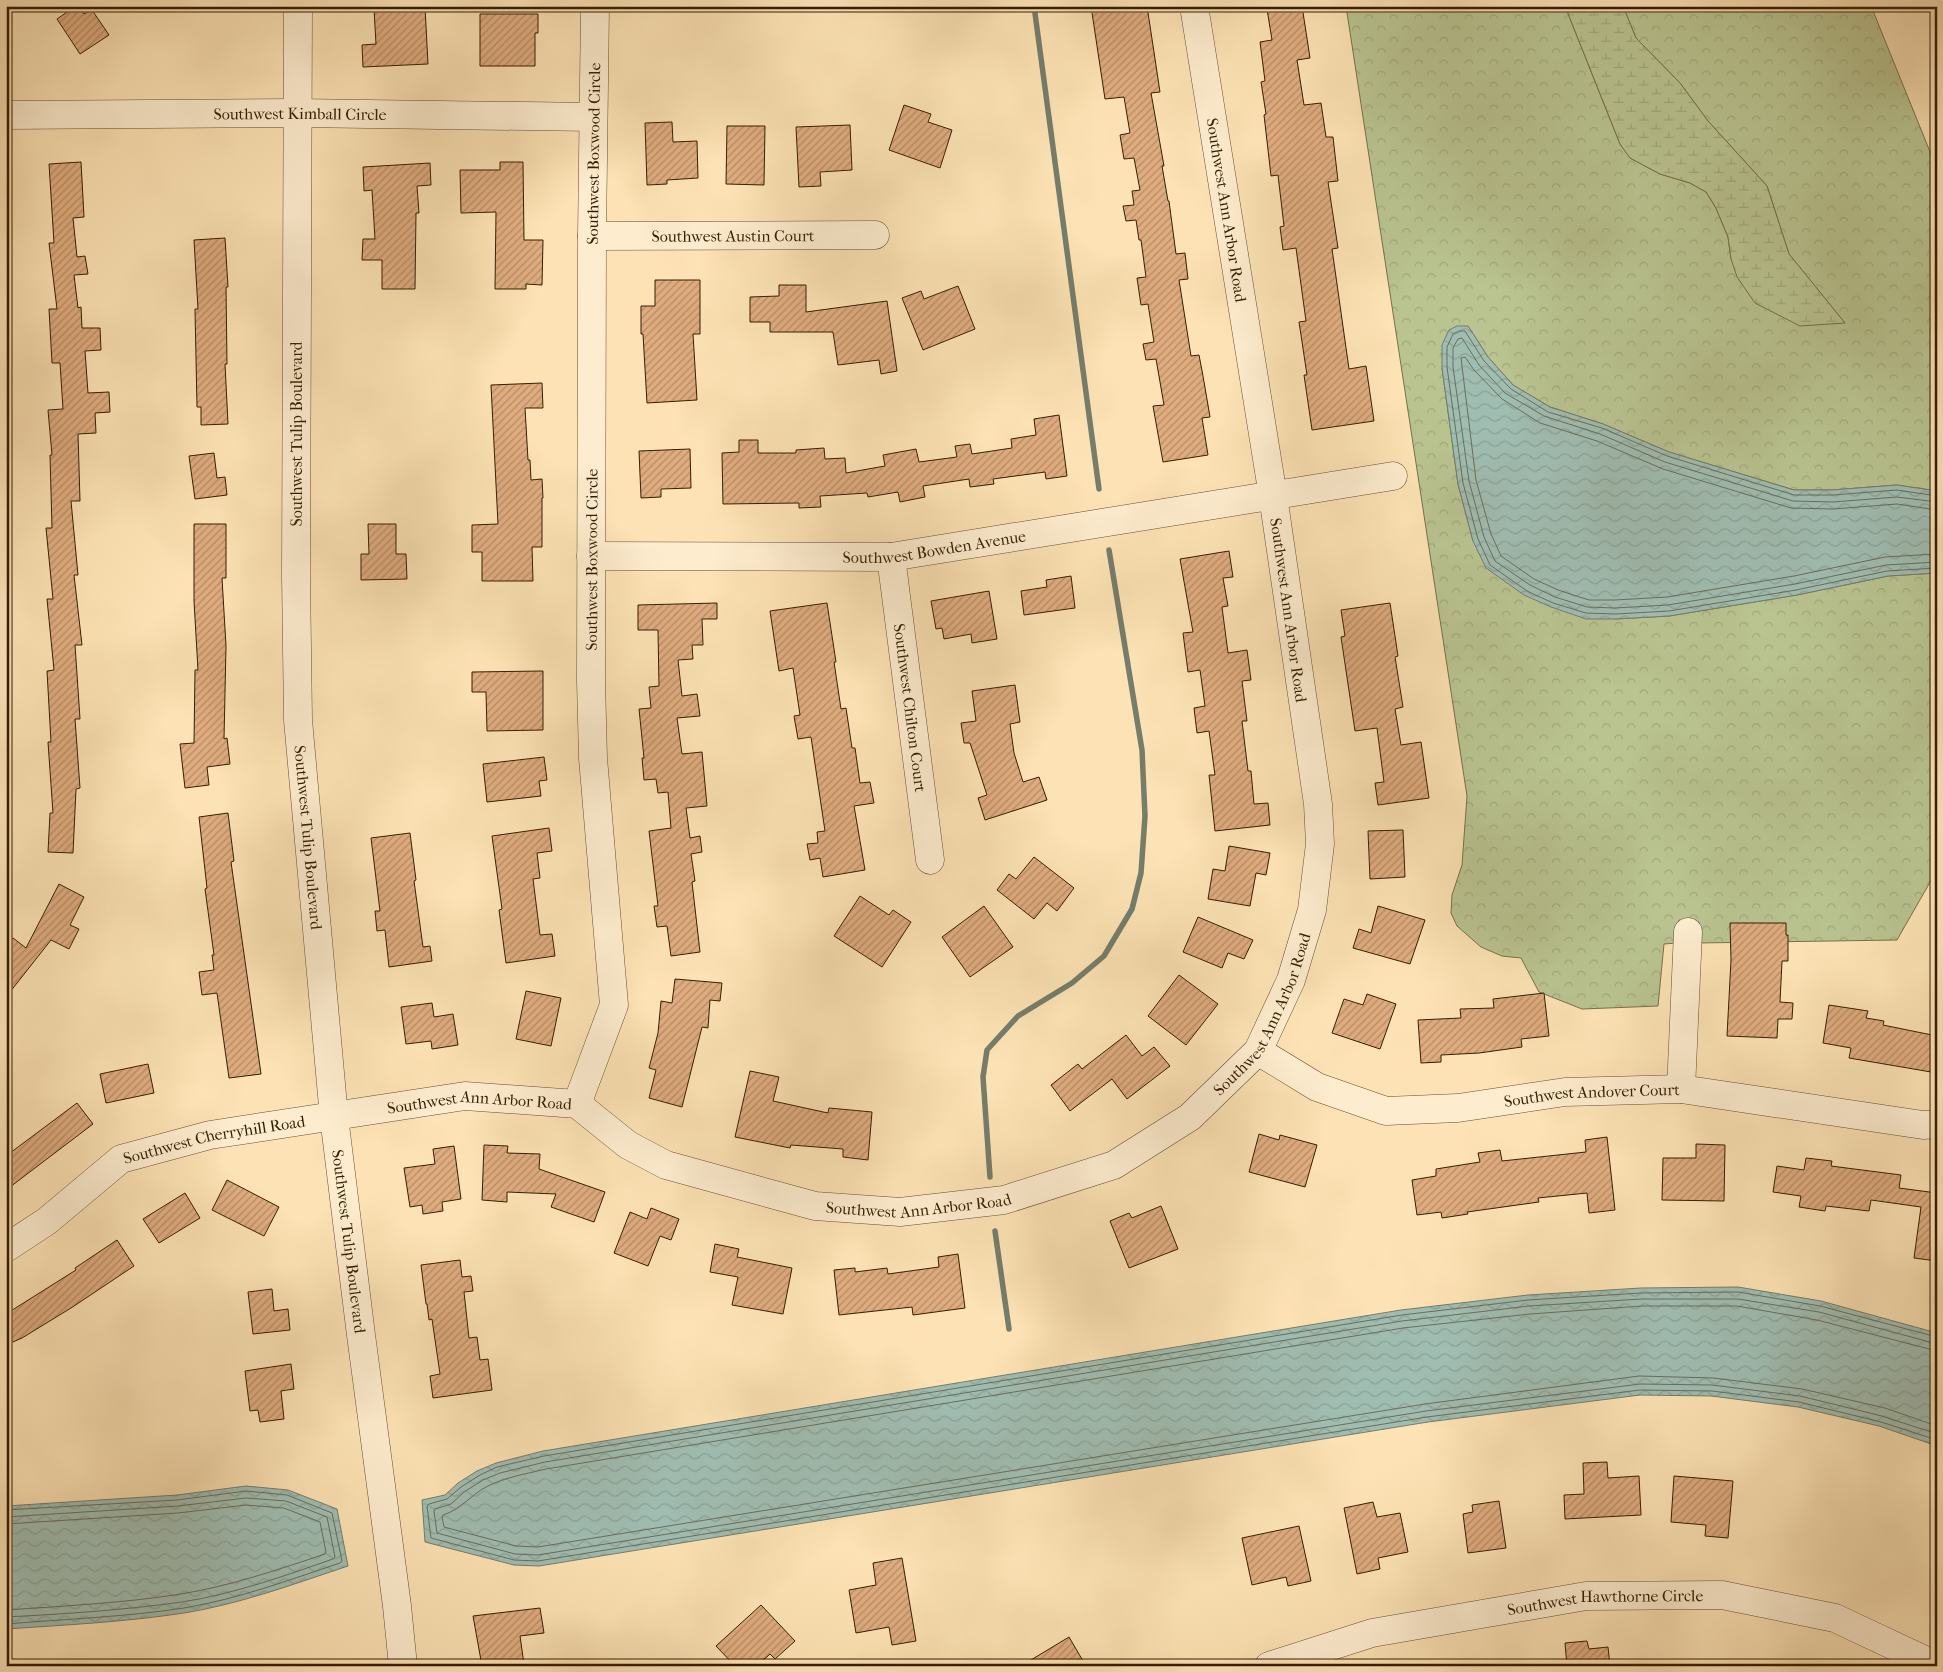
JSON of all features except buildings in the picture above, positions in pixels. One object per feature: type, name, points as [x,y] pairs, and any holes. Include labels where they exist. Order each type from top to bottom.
[{"type":"street","name":"Southwest Tulip Boulevard","points":[[298,6],[296,576],[298,720],[334,1117],[397,1606],[403,1666]]},
{"type":"street","name":"Southwest Boxwood Circle","points":[[577,1104],[614,1005],[594,758],[591,556],[595,6]]},
{"type":"street","name":"Southwest Ann Arbor Road","points":[[334,1117],[465,1096],[577,1104],[628,1145],[666,1165],[815,1206],[900,1212],[1004,1200],[1114,1165],[1190,1117],[1258,1051],[1290,980],[1304,941],[1312,910],[1320,844],[1318,804],[1273,496],[1194,6]]},
{"type":"street","name":"Southwest Kimball Circle","points":[[6,115],[297,113],[593,117]]},
{"type":"street","name":"Southwest Austin Court","points":[[592,236],[875,235]]},
{"type":"street","name":"Southwest Bowden Avenue","points":[[591,556],[891,556],[1393,476]]},
{"type":"street","name":"Southwest Chilton Court","points":[[891,556],[930,860]]},
{"type":"street","points":[[1681,1089],[1688,932]]},
{"type":"street","name":"Southwest Andover Court","points":[[1258,1051],[1317,1087],[1386,1111],[1458,1108],[1565,1092],[1681,1089],[1923,1125],[1937,1124]]},
{"type":"street","name":"Southwest Cherryhill Road","points":[[6,1248],[46,1221],[120,1159],[210,1135],[334,1117]]},
{"type":"street","name":"Southwest Hawthorne Circle","points":[[1269,1666],[1372,1633],[1586,1596],[1722,1595],[1835,1618],[1937,1666]]},
{"type":"green space","points":[[1346,6],[1565,6],[1620,144],[1630,158],[1660,174],[1690,183],[1706,192],[1716,208],[1728,237],[1731,259],[1844,322],[1789,254],[1767,186],[1708,121],[1680,83],[1636,38],[1623,6],[1871,6],[1937,169],[1937,491],[1897,485],[1832,490],[1794,490],[1669,452],[1603,424],[1550,407],[1513,385],[1488,357],[1468,326],[1442,368],[1458,484],[1473,541],[1615,619],[1669,616],[1797,595],[1888,576],[1937,573],[1937,870],[1897,940],[1698,943],[1699,922],[1679,920],[1677,943],[1664,944],[1658,1006],[1582,1009],[1539,992],[1521,958],[1502,956],[1481,947],[1457,926],[1451,913],[1452,895],[1462,865],[1467,796]]},
{"type":"green space","points":[[1565,6],[1623,6],[1636,38],[1680,83],[1708,121],[1767,186],[1789,254],[1845,323],[1800,326],[1755,303],[1737,277],[1731,259],[1728,237],[1716,208],[1706,192],[1690,183],[1660,174],[1630,158],[1620,144]]},
{"type":"water","points":[[1457,326],[1468,326],[1488,357],[1513,385],[1550,407],[1603,424],[1669,452],[1794,490],[1832,490],[1897,485],[1937,491],[1937,573],[1888,576],[1797,595],[1669,616],[1615,619],[1586,619],[1524,595],[1486,568],[1473,541],[1458,484],[1442,368],[1442,345],[1449,330]]},
{"type":"water","points":[[1738,1287],[1821,1301],[1937,1333],[1937,1446],[1879,1426],[1798,1407],[1711,1396],[1640,1395],[1428,1422],[539,1566],[514,1565],[425,1542],[422,1500],[445,1495],[458,1483],[477,1471],[496,1463],[543,1451],[1401,1310],[1528,1295],[1641,1288]]},
{"type":"water","points":[[246,1486],[288,1490],[337,1509],[348,1566],[246,1599],[184,1613],[117,1621],[6,1629],[6,1506],[177,1495]]},
{"type":"waterway","points":[[1034,6],[1099,489]]},
{"type":"waterway","points":[[990,1177],[983,1077],[987,1050],[1018,1016],[1072,983],[1104,956],[1132,909],[1141,873],[1145,816],[1142,750],[1109,550]]},
{"type":"waterway","points":[[995,1231],[1009,1329]]}]
